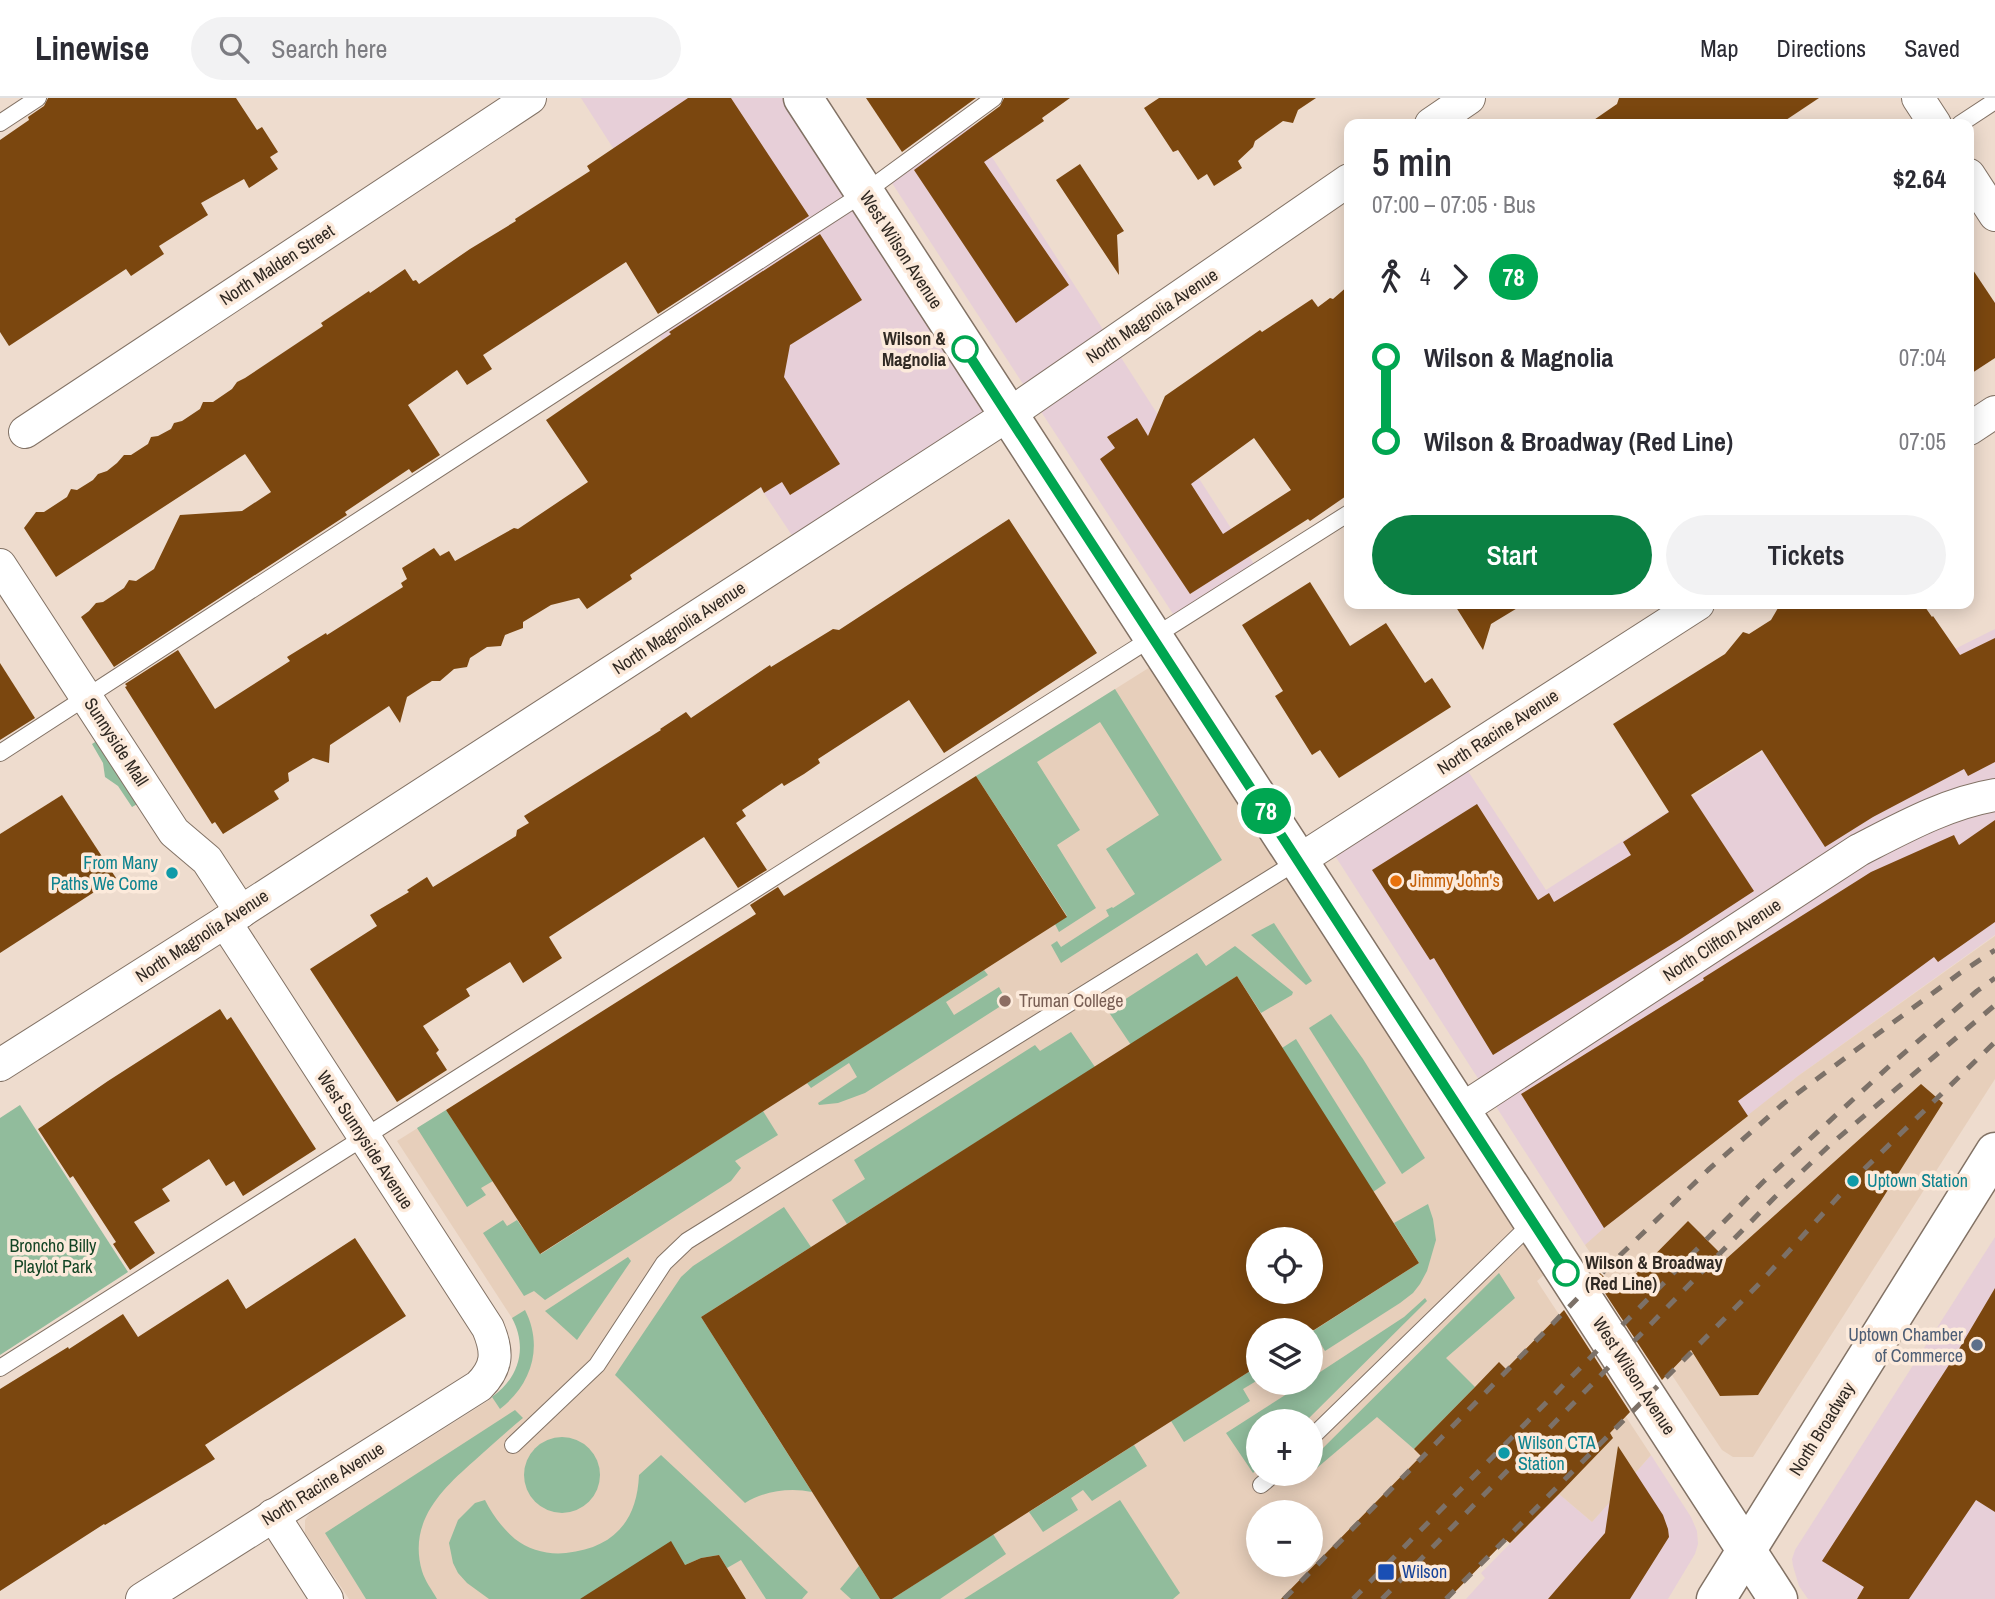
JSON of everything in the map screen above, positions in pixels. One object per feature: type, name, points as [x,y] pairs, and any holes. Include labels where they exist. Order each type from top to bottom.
[{"type":"street","name":"North Malden Street","points":[[24,432],[530,98]]},
{"type":"street","name":"West Wilson Avenue","points":[[803,98],[1779,1599]]},
{"type":"street","points":[[1438,119],[1469,98]]},
{"type":"street","points":[[1918,98],[1932,119]]},
{"type":"street","name":"North Magnolia Avenue","points":[[0,1065],[1008,415],[1344,183]]},
{"type":"street","points":[[1974,183],[1995,215]]},
{"type":"street","points":[[1974,426],[1995,412]]},
{"type":"street","name":"Sunnyside Mall","points":[[0,565],[174,832],[207,860],[233,917]]},
{"type":"street","name":"North Racine Avenue","points":[[1298,860],[1690,609]]},
{"type":"street","name":"North Clifton Avenue","points":[[1461,1110],[1859,850],[1925,817],[1980,797],[1995,795]]},
{"type":"street","name":"West Sunnyside Avenue","points":[[233,917],[364,1138],[488,1328],[494,1342],[495,1361]]},
{"type":"street","name":"North Broadway","points":[[1716,1599],[1995,1152]]},
{"type":"street","name":"North Racine Avenue","points":[[142,1599],[479,1386],[488,1377],[495,1361]]},
{"type":"street","points":[[273,1516],[327,1599]]},
{"type":"lane","points":[[0,124],[38,98]]},
{"type":"lane","points":[[0,753],[864,193],[994,98]]},
{"type":"lane","points":[[1968,119],[1995,101]]},
{"type":"lane","points":[[0,1368],[1344,516]]},
{"type":"lane","points":[[513,1445],[597,1365],[664,1264],[687,1241],[1298,860]]},
{"type":"lane","points":[[1323,1425],[1534,1222]]},
{"type":"shaded area","points":[[581,98],[802,98],[1008,415],[797,543],[655,329],[709,298]]},
{"type":"shaded area","points":[[970,123],[1256,567],[1175,617],[890,180]]},
{"type":"shaded area","points":[[1995,629],[1995,935],[1798,1076],[1585,1245],[1330,848],[1462,762],[1546,890],[1808,722]]},
{"type":"shaded area","name":"Truman College","points":[[1166,657],[1559,1262],[1537,1281],[1651,1455],[1592,1522],[1559,1494],[1510,1543],[1463,1498],[1364,1599],[349,1599],[305,1533],[305,1520],[310,1513],[488,1401],[505,1387],[515,1373],[522,1349],[512,1318],[397,1141]]},
{"type":"shaded area","points":[[1995,936],[1995,1079],[1753,1457],[1733,1457],[1722,1450],[1585,1245],[1798,1076]]},
{"type":"shaded area","points":[[1995,1237],[1995,1599],[1808,1599],[1799,1586],[1793,1566],[1795,1550]]},
{"type":"shaded area","points":[[1651,1455],[1691,1517],[1697,1531],[1698,1544],[1695,1554],[1668,1599],[1466,1599],[1485,1578],[1481,1573],[1559,1494],[1592,1522]]},
{"type":"green space","points":[[1115,689],[1222,860],[1061,963],[1051,945],[1057,941],[1061,947],[1109,916],[1106,910],[1135,894],[1106,849],[1159,815],[1100,722],[1037,762],[1080,830],[1057,845],[1096,908],[1059,932],[1055,924],[1067,916],[976,776]]},
{"type":"green space","points":[[100,739],[141,802],[132,807],[118,786],[105,777],[103,763],[92,744]]},
{"type":"green space","points":[[1274,923],[1312,981],[1306,985],[1251,935]]},
{"type":"green space","points":[[1235,946],[1293,992],[1292,995],[1261,1013],[1237,976],[1131,1045],[1106,1008],[1124,1000],[1197,953],[1206,966]]},
{"type":"green space","points":[[984,970],[988,975],[946,1002],[954,1015],[999,987],[1007,1002],[865,1093],[838,1103],[819,1105],[818,1103],[857,1077],[849,1063],[811,1088],[807,1083]]},
{"type":"green space","points":[[1331,1014],[1363,1059],[1425,1158],[1402,1174],[1309,1028]]},
{"type":"green space","points":[[1071,1032],[1095,1067],[847,1224],[832,1200],[865,1179],[854,1160],[1035,1045],[1040,1051]]},
{"type":"green space","points":[[1296,1039],[1386,1183],[1373,1192],[1282,1048]]},
{"type":"green space","name":"Broncho Billy Playlot Park","points":[[20,1105],[128,1272],[0,1355],[0,1118]]},
{"type":"green space","points":[[446,1110],[493,1181],[481,1188],[486,1195],[467,1207],[417,1128]]},
{"type":"green space","points":[[763,1111],[778,1135],[735,1161],[741,1168],[731,1181],[545,1300],[534,1291],[524,1296],[483,1233],[503,1220],[507,1226],[517,1220],[541,1254]]},
{"type":"green space","points":[[1428,1204],[1436,1240],[1427,1271],[1420,1284],[1400,1303],[1325,1351],[1323,1325],[1419,1263],[1394,1223]]},
{"type":"green space","points":[[784,1207],[811,1247],[701,1317],[812,1492],[777,1491],[745,1503],[615,1375],[681,1277],[693,1266]]},
{"type":"green space","points":[[628,1257],[631,1261],[577,1340],[545,1311]]},
{"type":"green space","points":[[1499,1273],[1515,1298],[1446,1358],[1475,1387],[1414,1449],[1377,1417],[1323,1463],[1323,1448]]},
{"type":"green space","points":[[1425,1298],[1427,1301],[1318,1409],[1263,1409],[1285,1395],[1323,1395],[1323,1370],[1404,1317]]},
{"type":"green space","points":[[525,1310],[533,1338],[531,1364],[520,1389],[500,1409],[492,1397],[509,1381],[518,1362],[519,1340],[512,1318]]},
{"type":"green space","points":[[1246,1374],[1246,1387],[1243,1389],[1250,1401],[1184,1442],[1171,1421]]},
{"type":"green space","points":[[515,1410],[523,1418],[450,1484],[430,1508],[424,1522],[419,1553],[423,1575],[437,1599],[366,1599],[325,1533]]},
{"type":"green space","points":[[1246,1420],[1246,1463],[1226,1433]]},
{"type":"green space","points":[[562,1437],[577,1440],[589,1448],[597,1460],[600,1475],[597,1490],[589,1502],[577,1510],[562,1513],[547,1510],[535,1502],[527,1490],[524,1475],[527,1460],[535,1448],[547,1440]]},
{"type":"green space","points":[[1134,1445],[1147,1466],[1092,1501],[1083,1490],[1071,1498],[1078,1510],[1043,1532],[1029,1512]]},
{"type":"green space","points":[[661,1455],[808,1592],[802,1599],[766,1599],[741,1560],[727,1568],[719,1555],[701,1558],[580,1599],[489,1599],[458,1573],[449,1543],[458,1520],[475,1503],[485,1500],[506,1530],[526,1546],[552,1553],[583,1550],[609,1539],[619,1530],[633,1506],[639,1475]]},
{"type":"green space","points":[[1120,1500],[1180,1593],[1173,1599],[964,1599]]},
{"type":"green space","points":[[993,1534],[1006,1554],[940,1599],[892,1599]]},
{"type":"green space","points":[[859,1566],[880,1599],[851,1599],[840,1589]]},
{"type":"building","points":[[48,98],[236,98],[257,130],[262,127],[278,152],[270,157],[278,169],[249,188],[244,179],[201,203],[208,215],[159,246],[164,254],[131,276],[126,269],[9,346],[0,332],[0,140],[29,120],[28,117],[44,106]]},
{"type":"building","points":[[688,98],[731,98],[809,216],[658,314],[626,262],[483,355],[492,369],[467,385],[457,370],[408,405],[440,455],[412,473],[409,469],[345,512],[347,515],[114,667],[81,617],[96,603],[103,602],[124,588],[129,580],[136,581],[154,569],[180,515],[242,511],[271,492],[245,454],[56,577],[24,528],[36,512],[44,512],[67,497],[71,489],[77,490],[98,474],[107,471],[124,455],[131,455],[148,444],[151,437],[171,429],[174,423],[200,409],[203,402],[213,402],[232,389],[237,382],[323,326],[321,323],[405,269],[413,281],[416,280],[419,284],[590,171],[587,166]]},
{"type":"building","points":[[866,98],[976,98],[902,152]]},
{"type":"building","points":[[1004,98],[1070,98],[1042,118],[1044,121],[984,162],[1069,285],[1016,323],[914,170],[1000,106]]},
{"type":"building","points":[[1159,98],[1316,98],[1298,110],[1293,123],[1283,121],[1255,141],[1253,147],[1238,161],[1242,168],[1214,186],[1207,174],[1198,180],[1178,150],[1173,152],[1144,108]]},
{"type":"building","points":[[1619,98],[1819,98],[1788,119],[1595,119],[1617,104]]},
{"type":"building","points":[[1080,164],[1124,231],[1117,235],[1119,275],[1056,180]]},
{"type":"building","points":[[820,234],[862,300],[790,345],[784,377],[840,464],[790,495],[782,482],[764,493],[761,487],[630,575],[632,579],[587,609],[579,598],[551,605],[523,622],[523,628],[505,635],[501,646],[487,647],[470,658],[467,667],[454,669],[440,681],[432,681],[407,697],[400,723],[389,706],[330,745],[329,763],[313,758],[288,773],[289,781],[274,791],[279,799],[223,834],[215,822],[212,824],[125,684],[178,650],[215,709],[290,661],[287,657],[403,587],[401,583],[407,579],[402,568],[434,548],[440,556],[449,551],[455,561],[514,528],[518,529],[588,482],[546,420],[671,334],[669,332]]},
{"type":"building","points":[[1974,272],[1995,303],[1995,358],[1974,372]]},
{"type":"building","points":[[1344,289],[1344,497],[1190,594],[1100,459],[1115,448],[1107,437],[1137,418],[1148,436],[1165,396],[1260,330],[1262,332],[1312,299],[1318,307],[1330,298],[1333,299]],"holes":[[[1254,438],[1291,490],[1223,534],[1191,484]]]},
{"type":"building","points":[[1009,519],[1097,653],[944,753],[909,700],[818,759],[820,763],[804,774],[784,786],[782,783],[742,810],[746,816],[736,823],[767,870],[738,888],[704,837],[549,937],[562,958],[523,983],[510,962],[466,989],[470,996],[423,1026],[439,1050],[436,1053],[447,1070],[397,1102],[310,969],[377,926],[370,915],[409,892],[407,890],[427,877],[433,887],[516,836],[517,830],[529,823],[524,816],[686,712],[691,718],[770,665],[771,667],[833,629],[839,630]]},
{"type":"building","points":[[1310,582],[1350,646],[1386,623],[1425,683],[1432,678],[1451,707],[1339,778],[1320,750],[1312,755],[1275,696],[1283,691],[1242,625]]},
{"type":"building","points":[[1457,609],[1516,609],[1491,624],[1483,650]]},
{"type":"building","points":[[1777,609],[1926,609],[1960,655],[1995,638],[1995,762],[1968,776],[1964,769],[1873,817],[1825,847],[1762,750],[1691,795],[1754,891],[1493,1055],[1434,958],[1430,960],[1372,870],[1477,804],[1538,900],[1549,893],[1554,902],[1631,855],[1623,842],[1669,812],[1613,724],[1725,654],[1743,632],[1749,634],[1771,620]]},
{"type":"building","points":[[0,663],[35,718],[0,740]]},
{"type":"building","points":[[976,776],[1067,917],[540,1254],[446,1110],[756,914],[750,905],[778,887],[784,896]]},
{"type":"building","points":[[62,795],[116,878],[0,953],[0,834]]},
{"type":"building","points":[[1995,820],[1995,922],[1938,962],[1934,957],[1738,1101],[1748,1116],[1604,1228],[1521,1094],[1871,872],[1954,835],[1959,845]]},
{"type":"building","name":"Truman College","points":[[1237,976],[1419,1263],[1323,1324],[1323,1318],[1246,1318],[1246,1374],[892,1599],[880,1599],[701,1317]]},
{"type":"building","points":[[220,1009],[227,1020],[231,1017],[316,1149],[243,1196],[234,1181],[226,1186],[209,1159],[162,1189],[170,1201],[134,1222],[155,1253],[130,1270],[113,1244],[116,1242],[73,1176],[70,1178],[38,1129]]},
{"type":"building","name":"Uptown Station","points":[[1921,1084],[1943,1103],[1758,1395],[1720,1396],[1691,1350],[1662,1380],[1595,1278],[1600,1273],[1619,1291],[1688,1221],[1726,1259]]},
{"type":"building","points":[[355,1238],[406,1316],[205,1445],[215,1459],[104,1524],[0,1591],[0,1389],[123,1314],[138,1337],[228,1279],[246,1309]]},
{"type":"building","points":[[1995,1288],[1995,1512],[1976,1500],[1909,1599],[1857,1599],[1864,1587],[1822,1561],[1956,1354]]},
{"type":"building","points":[[1564,1310],[1630,1412],[1610,1433],[1613,1438],[1559,1494],[1510,1543],[1506,1540],[1448,1599],[1281,1599],[1303,1577],[1323,1577],[1323,1556],[1421,1456],[1414,1449],[1499,1362],[1506,1369]]},
{"type":"building","points":[[1618,1446],[1663,1515],[1669,1537],[1630,1599],[1548,1599],[1605,1533]]},
{"type":"building","points":[[671,1541],[685,1565],[701,1558],[719,1555],[746,1599],[580,1599]]},
{"type":"railway","points":[[1284,1599],[1609,1266],[1708,1170],[1783,1104],[1995,950]]},
{"type":"railway","points":[[1353,1599],[1763,1182],[1896,1060],[1995,978]]},
{"type":"railway","points":[[1382,1599],[1775,1197],[1831,1144],[1995,1005]]},
{"type":"railway","points":[[1446,1599],[1759,1284],[1858,1175],[1995,1042]]},
{"type":"bus line","name":"78","points":[[965,349],[1566,1273]]},
{"type":"place","name":"Wilson & Magnolia","points":[[965,349]]},
{"type":"place","name":"From Many Paths We Come","points":[[172,873]]},
{"type":"place","name":"Jimmy John's","points":[[1396,881]]},
{"type":"place","name":"Truman College","points":[[1005,1001]]},
{"type":"place","name":"Uptown Station","points":[[1853,1181]]},
{"type":"place","name":"Wilson & Broadway (Red Line)","points":[[1566,1273]]},
{"type":"place","name":"Uptown Chamber of Commerce","points":[[1977,1345]]},
{"type":"place","name":"Wilson CTA Station","points":[[1504,1453]]},
{"type":"place","name":"Wilson","points":[[1386,1572]]}]
